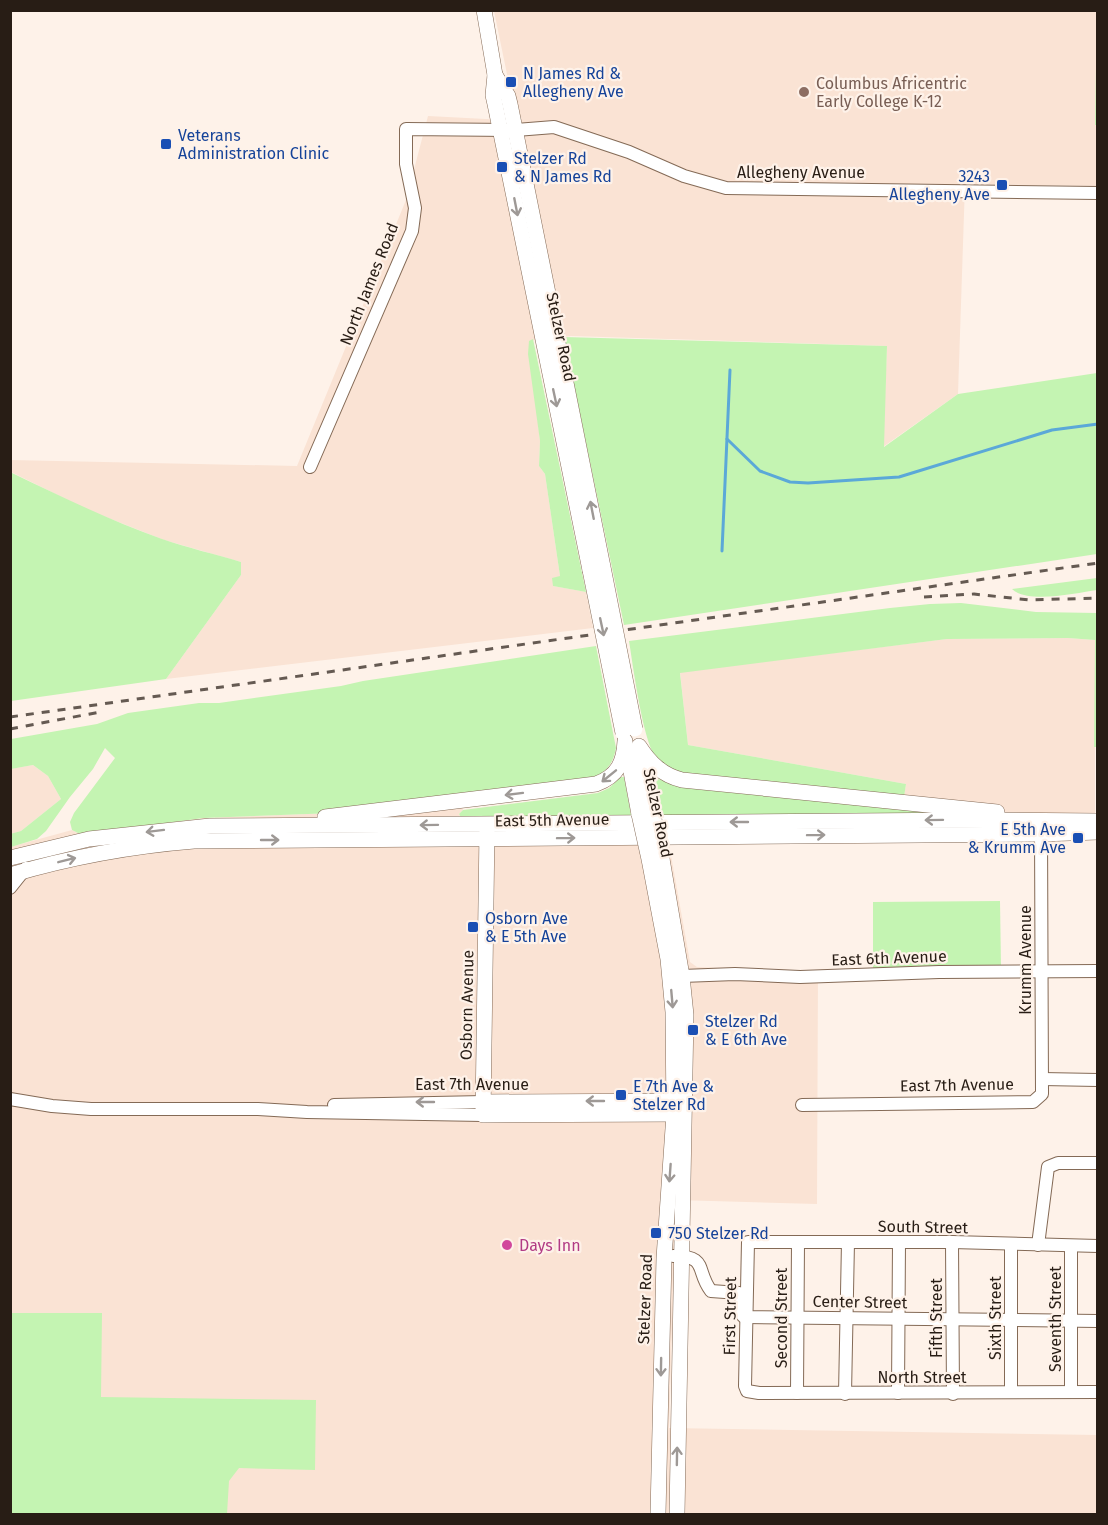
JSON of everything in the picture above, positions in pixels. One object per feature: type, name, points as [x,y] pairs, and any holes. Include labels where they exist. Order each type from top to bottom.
[{"type":"main road","points":[[484,10],[495,75],[493,95],[508,130]]},
{"type":"main road","name":"Stelzer Road","points":[[508,130],[655,859],[682,976],[686,1015],[680,1107],[672,1146],[664,1256],[658,1515]]},
{"type":"main road","points":[[223,826],[340,815],[596,784],[610,776],[621,764],[630,737]]},
{"type":"main road","points":[[630,737],[655,767],[667,775],[682,780],[987,810],[1041,827]]},
{"type":"main road","name":"East 5th Avenue","points":[[17,873],[85,855],[194,841],[487,832],[1041,827],[1098,821]]},
{"type":"main road","name":"East 5th Avenue","points":[[10,858],[109,837],[174,828],[223,826],[487,832]]},
{"type":"main road","name":"East 5th Avenue","points":[[1041,827],[1098,832]]},
{"type":"main road","name":"Osborn Avenue","points":[[483,1108],[487,832]]},
{"type":"main road","name":"Stelzer Road","points":[[655,859],[670,976],[680,1107],[682,1256],[677,1515]]},
{"type":"main road","name":"East 7th Avenue","points":[[483,1108],[680,1107]]},
{"type":"main road","name":"East 7th Avenue","points":[[483,1108],[620,1114],[680,1107]]},
{"type":"main road","points":[[620,1114],[645,1117],[662,1125],[670,1134],[672,1146]]},
{"type":"street","name":"Allegheny Avenue","points":[[508,130],[554,127],[629,152],[684,176],[726,188],[1098,193]]},
{"type":"street","name":"North James Road","points":[[310,468],[412,231],[416,208],[406,164],[406,129],[508,130]]},
{"type":"street","name":"Krumm Avenue","points":[[1039,1098],[1042,1094],[1041,827]]},
{"type":"street","points":[[10,888],[17,873],[40,850]]},
{"type":"street","name":"East 6th Avenue","points":[[682,976],[735,974],[800,977],[939,972],[1098,971]]},
{"type":"street","points":[[1042,1079],[1098,1080]]},
{"type":"street","name":"East 7th Avenue","points":[[801,1105],[1033,1102],[1039,1098]]},
{"type":"street","name":"East 7th Avenue","points":[[10,1099],[52,1106],[91,1109],[258,1109],[290,1106],[483,1108]]},
{"type":"street","points":[[1038,1245],[1048,1167],[1058,1163],[1098,1163]]},
{"type":"street","name":"South Street","points":[[748,1242],[952,1242],[1098,1246]]},
{"type":"street","name":"First Street","points":[[747,1391],[745,1386],[748,1242]]},
{"type":"street","name":"Second Street","points":[[797,1393],[798,1242]]},
{"type":"street","points":[[845,1394],[848,1242]]},
{"type":"street","name":"Fifth Street","points":[[952,1242],[952,1394]]},
{"type":"street","points":[[898,1393],[899,1243]]},
{"type":"street","name":"Sixth Street","points":[[1011,1245],[1011,1392]]},
{"type":"street","name":"Seventh Street","points":[[1071,1246],[1071,1392]]},
{"type":"street","points":[[664,1256],[682,1256],[695,1260],[711,1291],[741,1295],[742,1315],[747,1317]]},
{"type":"street","name":"Center Street","points":[[747,1317],[1098,1321]]},
{"type":"street","name":"North Street","points":[[747,1391],[845,1394],[1098,1392]]},
{"type":"shaded area","points":[[494,11],[1097,11],[1097,186],[965,184],[958,394],[883,447],[887,346],[571,336],[529,341],[540,441],[539,466],[545,474],[560,576],[553,586],[586,592],[593,628],[166,679],[241,575],[241,562],[164,540],[88,510],[11,472],[10,460],[297,466],[406,200],[428,116],[505,120],[516,118]]},
{"type":"shaded area","points":[[1068,638],[1095,640],[1095,826],[902,808],[906,784],[688,745],[680,672],[947,639]]},
{"type":"shaded area","points":[[33,765],[48,776],[61,799],[21,831],[11,834],[10,769]]},
{"type":"shaded area","points":[[459,798],[463,810],[459,814],[462,819],[631,815],[669,844],[690,962],[697,967],[818,971],[817,1204],[676,1200],[669,1428],[1097,1435],[1097,1514],[11,1514],[10,847],[72,830],[82,835],[203,818],[335,813]]},
{"type":"green space","points":[[1097,10],[1097,125],[1095,125]]},
{"type":"green space","points":[[564,337],[887,346],[884,447],[958,394],[1097,373],[1097,554],[624,625]]},
{"type":"green space","points":[[533,339],[586,592],[553,586],[552,578],[560,576],[545,474],[539,466],[540,441],[528,354],[529,341]]},
{"type":"green space","points":[[10,472],[142,532],[241,562],[241,575],[166,679],[11,701]]},
{"type":"green space","points":[[1097,578],[1097,590],[1065,595],[1029,596],[1012,589]]},
{"type":"green space","points":[[961,603],[1036,612],[1097,613],[1097,747],[1094,747],[1095,640],[1068,638],[947,639],[680,673],[688,745],[906,784],[904,797],[686,774],[663,764],[652,751],[639,703],[629,641],[890,608]]},
{"type":"green space","points":[[596,646],[616,748],[609,766],[593,778],[335,813],[203,818],[82,835],[72,830],[70,822],[74,813],[115,758],[105,748],[93,769],[46,831],[37,839],[11,847],[10,834],[21,831],[61,799],[48,776],[33,765],[11,769],[11,739],[97,724],[128,713],[341,686]]},
{"type":"green space","points":[[624,777],[631,815],[462,819],[459,814],[463,810],[598,793],[609,788]]},
{"type":"green space","points":[[659,779],[674,785],[696,789],[938,813],[662,817],[656,781]]},
{"type":"green space","points":[[1000,901],[1001,969],[873,971],[873,902]]},
{"type":"green space","points":[[10,1313],[102,1313],[101,1397],[316,1400],[315,1470],[239,1468],[229,1481],[227,1514],[11,1514]]},
{"type":"waterway","points":[[722,551],[730,370]]},
{"type":"waterway","points":[[727,439],[760,471],[790,482],[808,483],[899,477],[1052,430],[1098,424]]},
{"type":"railway","points":[[10,717],[1098,563]]},
{"type":"railway","points":[[924,597],[974,594],[1029,600],[1098,598]]},
{"type":"railway","points":[[10,729],[100,712]]},
{"type":"place","name":"N James Rd & Allegheny Ave","points":[[511,82]]},
{"type":"place","name":"Columbus Africentric Early College K-12","points":[[804,92]]},
{"type":"place","name":"Veterans Administration Clinic","points":[[166,144]]},
{"type":"place","name":"Stelzer Rd & N James Rd","points":[[502,167]]},
{"type":"place","name":"3243 Allegheny Ave","points":[[1002,185]]},
{"type":"place","name":"E 5th Ave & Krumm Ave","points":[[1078,838]]},
{"type":"place","name":"Osborn Ave & E 5th Ave","points":[[473,927]]},
{"type":"place","name":"Stelzer Rd & E 6th Ave","points":[[693,1030]]},
{"type":"place","name":"E 7th Ave & Stelzer Rd","points":[[621,1095]]},
{"type":"place","name":"750 Stelzer Rd","points":[[656,1233]]},
{"type":"place","name":"Days Inn","points":[[507,1245]]}]
